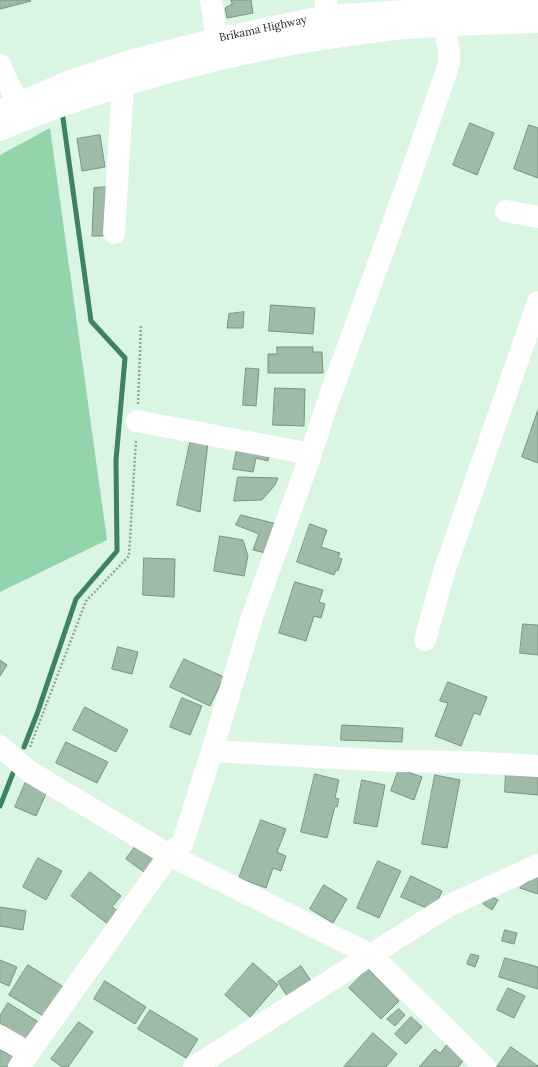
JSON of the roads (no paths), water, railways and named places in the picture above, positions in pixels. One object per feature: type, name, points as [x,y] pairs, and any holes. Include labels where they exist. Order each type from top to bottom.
[{"type":"main road","points":[[211,0],[217,38]]},
{"type":"main road","name":"Brikama Highway","points":[[9,107],[68,82],[133,60],[326,8],[526,2]]},
{"type":"main road","name":"Brikama Highway","points":[[0,130],[25,119],[124,85],[232,55],[292,43],[388,30],[444,25],[538,22]]},
{"type":"main road","points":[[0,1036],[24,1060],[169,855],[183,842],[253,614],[449,64],[449,51],[444,25]]},
{"type":"main road","points":[[0,65],[9,107]]},
{"type":"main road","points":[[114,233],[124,85]]},
{"type":"main road","points":[[506,211],[538,217]]},
{"type":"main road","points":[[425,640],[445,569],[538,302]]},
{"type":"main road","points":[[137,421],[311,454]]},
{"type":"main road","points":[[0,746],[30,772],[169,855],[371,955],[485,1067]]},
{"type":"main road","points":[[212,751],[392,761],[467,762],[538,766]]},
{"type":"main road","points":[[194,1067],[448,906],[538,865]]},
{"type":"waterway","points":[[24,747],[37,714],[76,599],[117,551],[116,460],[125,358],[91,321],[62,111]]},
{"type":"waterway","points":[[0,806],[13,773]]}]
